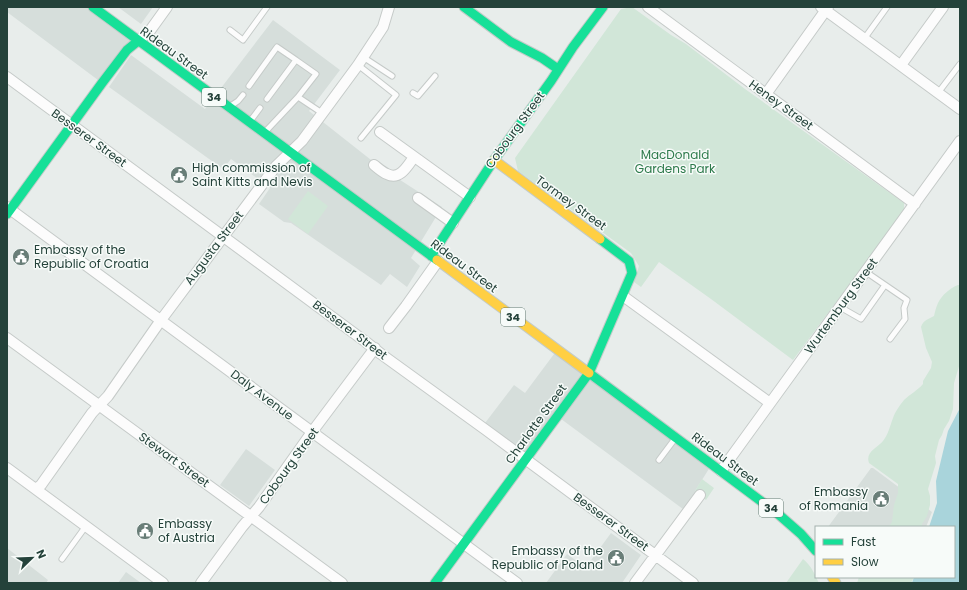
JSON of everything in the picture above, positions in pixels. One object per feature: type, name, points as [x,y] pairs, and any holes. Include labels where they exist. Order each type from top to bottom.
[{"type":"street","name":"Rideau Street","points":[[93,7],[721,471],[790,523],[815,550]]},
{"type":"street","points":[[8,210],[127,50],[149,32],[167,7]]},
{"type":"street","name":"Augusta Street","points":[[36,489],[92,413],[108,396],[161,320],[276,166],[302,141],[383,27],[389,7]]},
{"type":"street","points":[[464,7],[511,42],[542,58],[558,69]]},
{"type":"street","name":"Cobourg Street","points":[[389,328],[406,306],[435,259],[453,223],[494,160],[548,85],[573,47],[603,7]]},
{"type":"street","name":"Heney Street","points":[[648,7],[915,204]]},
{"type":"street","points":[[901,66],[943,7]]},
{"type":"street","points":[[766,94],[825,8],[864,39],[960,110]]},
{"type":"street","name":"Besserer Street","points":[[7,77],[693,583]]},
{"type":"street","points":[[380,132],[470,197]]},
{"type":"street","name":"Wurtemburg Street","points":[[721,471],[960,141]]},
{"type":"street","points":[[374,165],[388,175],[395,175],[401,173],[414,157]]},
{"type":"street","name":"Tormey Street","points":[[494,160],[626,258],[631,267]]},
{"type":"street","points":[[418,198],[453,223]]},
{"type":"street","name":"Daly Avenue","points":[[8,210],[161,320],[517,583]]},
{"type":"street","name":"Charlotte Street","points":[[435,583],[589,373],[623,296],[632,273],[631,267]]},
{"type":"street","points":[[623,296],[770,403]]},
{"type":"street","name":"Stewart Street","points":[[7,338],[342,583]]},
{"type":"street","name":"Cobourg Street","points":[[201,583],[242,527],[260,507],[312,432],[375,348]]},
{"type":"street","points":[[7,468],[164,583]]},
{"type":"street","points":[[635,583],[700,495]]},
{"type":"lane","points":[[230,30],[243,40],[267,7]]},
{"type":"lane","points":[[864,39],[887,7]]},
{"type":"lane","points":[[249,86],[277,46],[316,74],[298,97],[263,133]]},
{"type":"lane","points":[[267,99],[296,60]]},
{"type":"lane","points":[[360,61],[392,76]]},
{"type":"lane","points":[[360,61],[396,95],[361,138]]},
{"type":"lane","points":[[938,93],[960,64]]},
{"type":"lane","points":[[413,93],[418,96],[435,76]]},
{"type":"lane","points":[[229,108],[243,95]]},
{"type":"lane","points":[[298,97],[322,113]]},
{"type":"lane","points":[[250,123],[260,108]]},
{"type":"lane","points":[[866,272],[907,300],[904,308],[904,319],[890,339]]},
{"type":"lane","points":[[840,308],[861,319],[885,285]]},
{"type":"lane","points":[[659,460],[676,438]]},
{"type":"lane","points":[[62,559],[86,526]]},
{"type":"shaded area","points":[[7,7],[93,7],[138,41],[102,83],[7,12]]},
{"type":"shaded area","points":[[118,7],[153,7],[141,24]]},
{"type":"shaded area","points":[[273,20],[340,70],[309,111],[380,167],[442,207],[411,258],[420,266],[407,287],[390,274],[381,285],[291,223],[284,222],[259,204],[270,188],[231,159],[223,169],[109,87],[131,55],[205,109]]},
{"type":"shaded area","points":[[557,350],[712,464],[695,491],[700,495],[687,512],[557,416],[525,459],[482,427],[514,385],[525,393]]},
{"type":"shaded area","points":[[246,449],[275,470],[249,506],[220,485]]},
{"type":"shaded area","name":"Embassy of Romania","points":[[871,468],[932,512],[926,526],[829,526]]},
{"type":"shaded area","name":"Embassy of the Republic of Poland","points":[[611,533],[641,555],[622,583],[546,583],[567,554],[582,565],[585,561],[589,563]]},
{"type":"shaded area","points":[[7,548],[48,580],[46,583],[7,583]]},
{"type":"shaded area","points":[[126,572],[141,583],[118,583]]},
{"type":"green space","name":"MacDonald Gardens Park","points":[[632,7],[686,44],[745,89],[904,203],[904,211],[793,360],[659,262],[641,287],[634,282],[639,266],[631,253],[518,171],[515,158],[621,9]]},
{"type":"green space","points":[[308,191],[328,206],[308,234],[288,219]]},
{"type":"green space","points":[[960,285],[960,363],[954,383],[953,409],[949,421],[939,440],[935,456],[936,463],[928,489],[930,505],[922,526],[889,526],[892,522],[894,505],[898,493],[898,484],[869,463],[868,459],[872,450],[881,444],[885,439],[895,413],[902,402],[923,384],[923,381],[931,368],[932,362],[926,348],[921,327],[925,321],[934,316],[938,303],[952,288]]},
{"type":"green space","points":[[702,479],[714,488],[706,500],[695,491]]},
{"type":"green space","points":[[803,559],[811,567],[815,578],[819,583],[786,583]]},
{"type":"green space","points":[[859,578],[914,578],[911,583],[857,583]]},
{"type":"water","points":[[960,408],[960,583],[912,583],[914,578],[955,578],[955,526],[929,526],[937,503],[936,481],[948,431]]},
{"type":"traffic: fast","points":[[93,7],[437,260]]},
{"type":"traffic: fast","points":[[464,7],[511,42],[542,58],[558,69]]},
{"type":"traffic: fast","points":[[431,256],[494,160],[551,81],[573,47],[603,7]]},
{"type":"traffic: fast","points":[[7,214],[102,83],[127,50],[138,41]]},
{"type":"traffic: fast","points":[[435,583],[589,373],[632,273],[629,261],[600,239]]},
{"type":"traffic: fast","points":[[589,373],[777,513],[801,534],[815,550]]},
{"type":"traffic: slow","points":[[494,160],[600,239]]},
{"type":"traffic: slow","points":[[437,260],[589,373]]},
{"type":"traffic: slow","points":[[833,578],[836,583]]},
{"type":"place","name":"High commission of Saint Kitts and Nevis","points":[[179,175]]},
{"type":"place","name":"Embassy of the Republic of Croatia","points":[[21,257]]},
{"type":"place","name":"Embassy of Romania","points":[[881,499]]},
{"type":"place","name":"Embassy of Austria","points":[[145,531]]},
{"type":"place","name":"Embassy of the Republic of Poland","points":[[616,558]]}]
